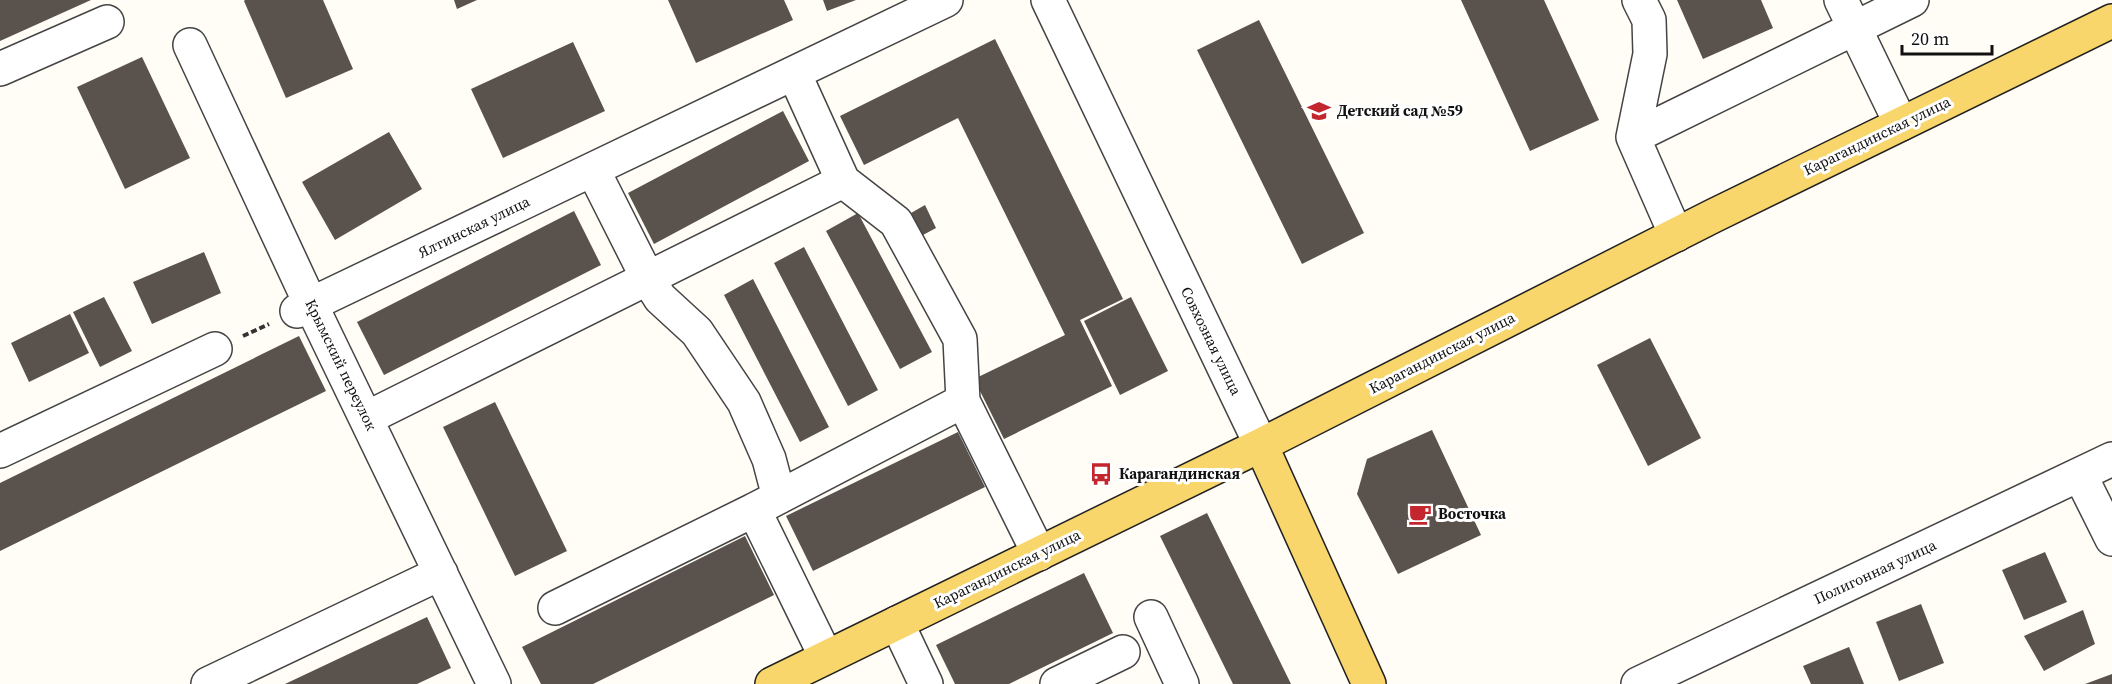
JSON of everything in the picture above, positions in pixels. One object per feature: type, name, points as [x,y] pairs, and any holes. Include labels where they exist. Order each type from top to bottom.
[{"type":"main road","name":"Карагандинская улица","points":[[772,684],[1261,445],[1676,235],[2112,21]]},
{"type":"main road","name":"Совхозная улица","points":[[1261,445],[1369,684]]},
{"type":"street","name":"Ялтинская улица","points":[[304,308],[946,0]]},
{"type":"street","name":"Совхозная улица","points":[[1048,0],[1261,445]]},
{"type":"street","points":[[1639,0],[1649,20],[1650,54],[1633,137],[1676,235]]},
{"type":"street","points":[[1633,137],[1848,14],[1912,0]]},
{"type":"street","points":[[1848,14],[1901,124]]},
{"type":"street","points":[[0,69],[107,22]]},
{"type":"street","name":"Крымский переулок","points":[[190,45],[304,308],[367,418],[494,684]]},
{"type":"street","points":[[794,73],[843,181],[896,222],[960,339],[963,401],[1039,554]]},
{"type":"street","points":[[593,170],[648,279],[660,298],[697,332],[744,402],[769,459],[767,503],[826,657]]},
{"type":"street","points":[[367,418],[843,181]]},
{"type":"street","points":[[0,452],[215,349]]},
{"type":"street","points":[[555,608],[767,503],[963,401]]},
{"type":"street","name":"Полигонная улица","points":[[1638,684],[2112,459]]},
{"type":"street","points":[[2080,475],[2112,539]]},
{"type":"street","points":[[208,684],[441,573]]},
{"type":"street","points":[[1150,617],[1182,684]]},
{"type":"street","points":[[897,623],[926,684]]},
{"type":"street","points":[[1057,684],[1123,652]]},
{"type":"path","points":[[215,349],[304,308]]},
{"type":"building","points":[[0,0],[91,0],[0,41]]},
{"type":"building","points":[[245,0],[323,0],[353,69],[286,98]]},
{"type":"building","points":[[454,0],[477,0],[457,9]]},
{"type":"building","points":[[668,0],[784,0],[793,20],[696,63]]},
{"type":"building","points":[[823,0],[856,0],[827,11]]},
{"type":"building","points":[[1461,0],[1544,0],[1599,120],[1530,151]]},
{"type":"building","points":[[1677,0],[1761,0],[1773,28],[1703,59]]},
{"type":"building","points":[[1259,20],[1364,233],[1302,264],[1197,50]]},
{"type":"building","points":[[995,39],[1123,299],[1080,320],[1112,386],[1004,439],[974,379],[1065,335],[958,118],[864,165],[840,116]]},
{"type":"building","points":[[573,42],[605,111],[503,158],[471,89]]},
{"type":"building","points":[[142,57],[190,158],[125,189],[77,87]]},
{"type":"building","points":[[783,111],[809,161],[654,244],[628,193]]},
{"type":"building","points":[[389,132],[422,189],[335,240],[302,182]]},
{"type":"building","points":[[925,205],[936,228],[923,235],[911,213]]},
{"type":"building","points":[[574,211],[601,265],[384,375],[357,322]]},
{"type":"building","points":[[858,213],[932,352],[900,369],[826,231]]},
{"type":"building","points":[[804,247],[878,390],[848,406],[774,263]]},
{"type":"building","points":[[204,252],[221,293],[152,324],[133,282]]},
{"type":"building","points":[[753,279],[829,427],[800,442],[724,295]]},
{"type":"building","points":[[104,297],[132,351],[100,367],[73,312]]},
{"type":"building","points":[[1131,297],[1168,371],[1120,395],[1084,321]]},
{"type":"building","points":[[70,314],[89,353],[29,382],[11,343]]},
{"type":"building","points":[[299,336],[326,391],[0,551],[0,483]]},
{"type":"building","points":[[1650,338],[1701,438],[1648,466],[1597,365]]},
{"type":"building","points":[[495,402],[567,551],[515,576],[443,427]]},
{"type":"building","name":"Восточка","points":[[1432,430],[1481,535],[1398,574],[1357,494],[1367,459]]},
{"type":"building","points":[[958,432],[985,487],[813,571],[786,516]]},
{"type":"building","points":[[1207,513],[1291,684],[1233,684],[1160,536]]},
{"type":"building","points":[[745,536],[774,595],[593,684],[541,684],[522,647]]},
{"type":"building","points":[[2045,552],[2067,602],[2024,620],[2002,570]]},
{"type":"building","points":[[1084,573],[1113,633],[1009,684],[955,684],[936,645]]},
{"type":"building","points":[[1921,604],[1944,663],[1899,681],[1876,622]]},
{"type":"building","points":[[2083,610],[2095,644],[2044,671],[2024,636]]},
{"type":"building","points":[[427,617],[451,668],[417,684],[285,684]]},
{"type":"building","points":[[1849,647],[1864,684],[1811,684],[1803,666]]},
{"type":"building","points":[[2112,674],[2112,684],[2085,684]]},
{"type":"place","name":"Детский сад №59","points":[[1319,111]]},
{"type":"place","name":"Карагандинская","points":[[1101,474]]},
{"type":"place","name":"Восточка","points":[[1420,514]]}]
